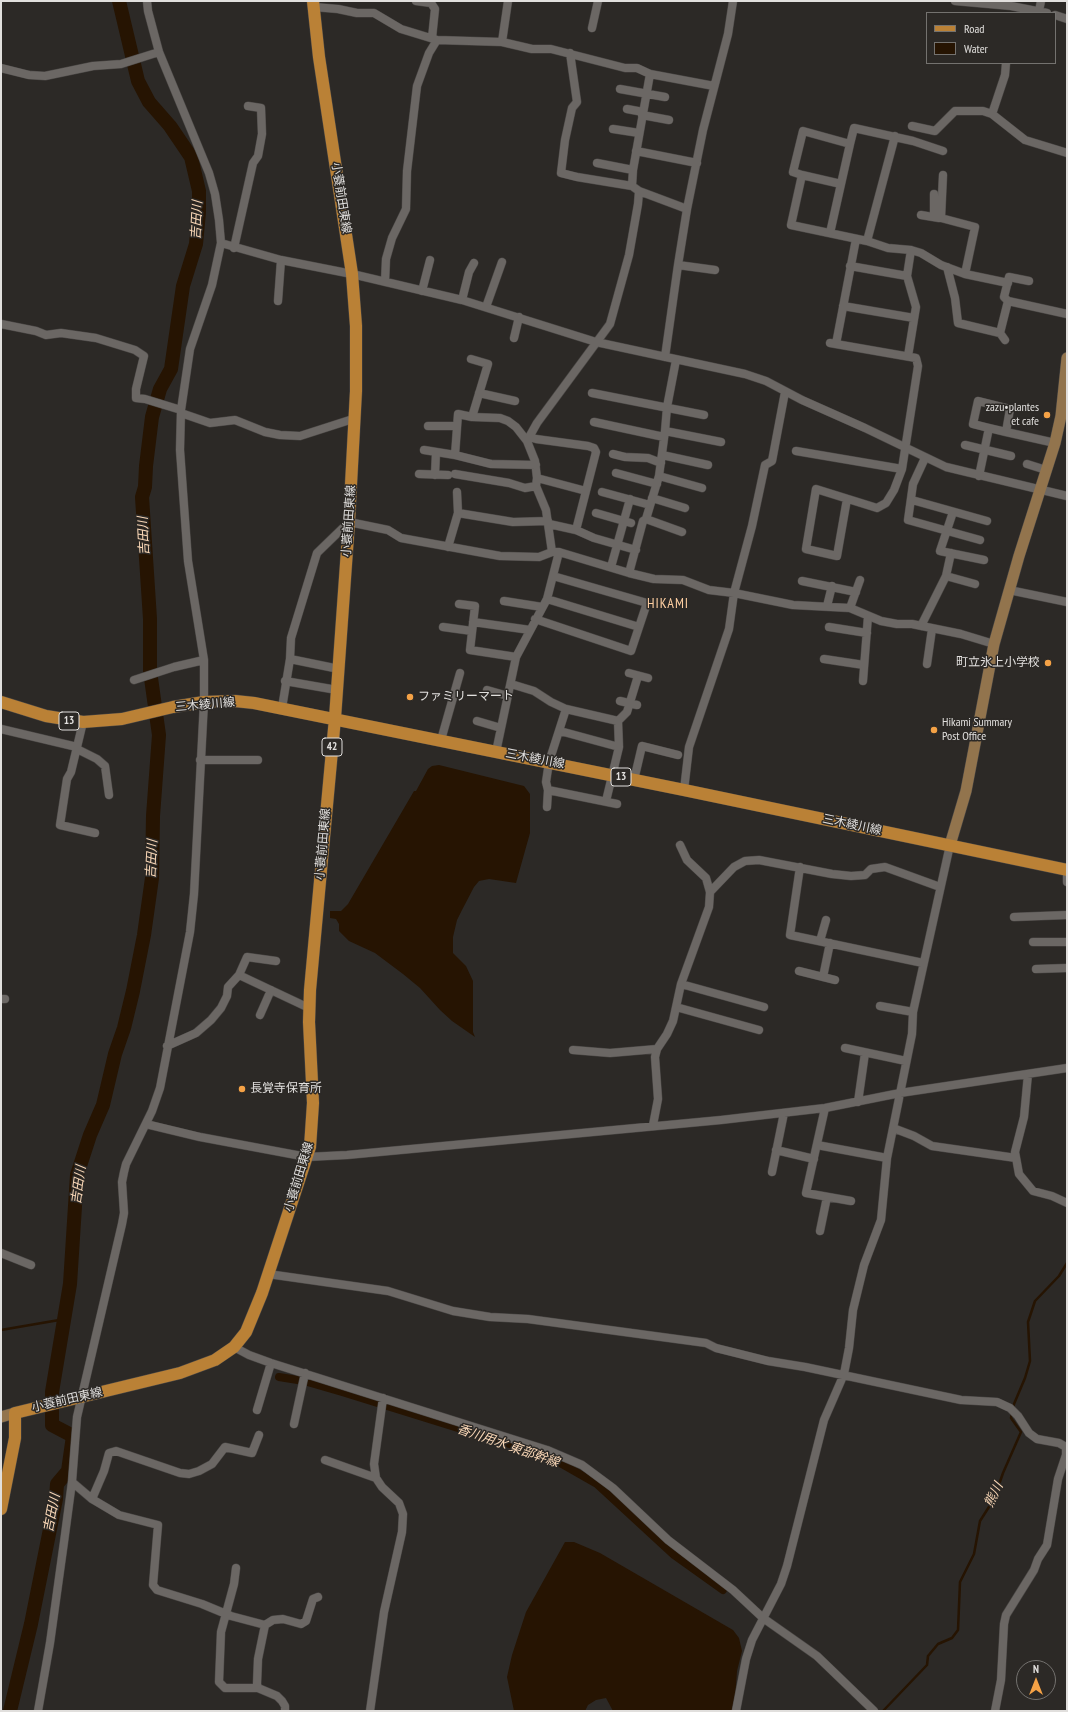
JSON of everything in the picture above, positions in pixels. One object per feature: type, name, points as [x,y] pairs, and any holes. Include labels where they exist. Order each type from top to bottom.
[{"type":"main road","name":"小蓑前田東線","points":[[1,1509],[5,1471],[15,1438],[15,1414],[199,1367],[215,1360],[234,1347],[246,1332],[262,1294],[307,1157],[312,1129],[313,1103],[310,1008],[313,952],[339,669],[356,418],[356,326],[352,274],[319,57],[313,4]]},
{"type":"main road","name":"三木綾川線","points":[[1,702],[46,716],[83,722],[122,719],[139,714],[204,702],[235,701],[282,708],[613,775],[1067,870]]},
{"type":"street","points":[[38,1711],[50,1643],[72,1482],[78,1397],[122,1224],[124,1213],[122,1182],[124,1172],[136,1141],[146,1124],[160,1088],[190,932],[194,894],[204,702],[204,660],[188,561],[180,450],[181,412],[190,349],[212,285],[221,243],[216,200],[209,173],[155,52],[147,1]]},
{"type":"street","points":[[385,282],[386,259],[392,238],[406,209],[407,170],[417,86],[435,39],[435,9],[431,3],[416,1]]},
{"type":"street","points":[[502,42],[508,1]]},
{"type":"street","points":[[592,28],[598,1]]},
{"type":"street","points":[[665,357],[687,209],[703,130],[728,34],[733,1]]},
{"type":"street","points":[[955,1],[1011,10],[1043,12],[1040,1]]},
{"type":"street","points":[[313,4],[357,13],[374,13],[401,29],[435,39],[502,42],[532,49],[551,49],[625,68],[637,68],[650,74],[714,86]]},
{"type":"street","points":[[1056,15],[1067,19]]},
{"type":"street","points":[[1,68],[37,76],[93,66],[121,64],[155,52]]},
{"type":"street","points":[[570,53],[577,102],[572,108],[565,140],[561,173],[635,188],[687,209]]},
{"type":"street","points":[[992,114],[1005,75],[1006,64]]},
{"type":"street","points":[[528,439],[536,423],[610,324],[629,255],[638,204],[633,170],[650,74]]},
{"type":"street","points":[[620,89],[665,97]]},
{"type":"street","points":[[234,248],[253,163],[258,156],[262,134],[261,108],[248,106]]},
{"type":"street","points":[[627,109],[669,120]]},
{"type":"street","points":[[912,126],[935,131],[955,111],[983,111],[992,114],[1025,140],[1067,153]]},
{"type":"street","points":[[830,233],[854,128],[894,136],[943,151]]},
{"type":"street","points":[[613,129],[639,133]]},
{"type":"street","points":[[840,184],[793,172],[803,131],[850,144]]},
{"type":"street","points":[[868,241],[894,136]]},
{"type":"street","points":[[636,151],[697,163]]},
{"type":"street","points":[[597,163],[633,170]]},
{"type":"street","points":[[802,175],[791,225],[868,241],[888,248],[922,252],[941,265],[965,274],[1008,284]]},
{"type":"street","points":[[938,218],[943,175]]},
{"type":"street","points":[[934,194],[938,218]]},
{"type":"street","points":[[921,215],[975,227],[965,274]]},
{"type":"street","points":[[847,499],[837,556],[806,549],[816,489],[877,508],[886,503],[894,490],[902,469],[918,366],[916,358],[833,344],[843,306],[856,239]]},
{"type":"street","points":[[221,243],[234,248],[281,260],[352,274],[462,300],[596,342],[745,374],[766,381],[786,392],[946,467],[1067,496]]},
{"type":"street","points":[[908,356],[916,307],[907,276],[911,250]]},
{"type":"street","points":[[278,301],[281,260]]},
{"type":"street","points":[[422,291],[430,260]]},
{"type":"street","points":[[486,307],[502,262]]},
{"type":"street","points":[[462,300],[469,272],[474,263]]},
{"type":"street","points":[[678,265],[715,270]]},
{"type":"street","points":[[850,266],[907,276]]},
{"type":"street","points":[[947,267],[955,298],[958,323],[1003,336],[1008,301]]},
{"type":"street","points":[[1028,281],[1009,277],[1004,297],[1008,301],[1067,314]]},
{"type":"street","points":[[843,306],[914,318]]},
{"type":"street","points":[[514,338],[519,317]]},
{"type":"street","points":[[1,324],[36,331],[46,335],[61,333],[96,338],[136,350],[144,356],[136,389],[136,398],[145,399],[170,407],[210,423],[235,420],[265,432],[280,435],[300,436],[356,418]]},
{"type":"street","points":[[736,1711],[746,1659],[763,1618],[781,1584],[788,1566],[824,1420],[844,1374],[854,1310],[864,1265],[881,1220],[887,1158],[912,1034],[913,1012],[923,963],[950,846],[966,791],[994,644],[1054,443],[1064,416],[1067,358]]},
{"type":"street","points":[[471,359],[488,364],[472,417]]},
{"type":"street","points":[[629,573],[643,521],[646,519],[658,480],[665,434],[666,407],[676,360]]},
{"type":"street","points":[[684,790],[689,747],[729,629],[734,593],[752,526],[765,465],[772,461],[786,392]]},
{"type":"street","points":[[479,393],[515,401]]},
{"type":"street","points":[[592,393],[704,414]]},
{"type":"street","points":[[1006,432],[1010,409],[978,401],[972,424],[1006,432],[1054,443]]},
{"type":"street","points":[[455,455],[458,414],[472,417],[500,418],[508,421],[516,427],[528,439],[536,465],[536,482],[546,510],[555,552],[553,576],[547,599],[516,657],[496,752]]},
{"type":"street","points":[[594,422],[722,442]]},
{"type":"street","points":[[428,426],[457,426]]},
{"type":"street","points":[[979,476],[989,428]]},
{"type":"street","points":[[528,439],[594,448],[596,452],[596,459],[576,530]]},
{"type":"street","points":[[965,445],[1011,456]]},
{"type":"street","points":[[424,450],[455,455],[491,464],[536,465]]},
{"type":"street","points":[[796,450],[902,469]]},
{"type":"street","points":[[435,475],[436,452]]},
{"type":"street","points":[[613,454],[625,457],[661,459],[708,465]]},
{"type":"street","points":[[925,458],[913,484],[912,500],[908,520],[980,540]]},
{"type":"street","points":[[1026,464],[1046,470]]},
{"type":"street","points":[[616,473],[702,488]]},
{"type":"street","points":[[419,474],[452,475],[510,483],[525,488],[536,482],[586,491]]},
{"type":"street","points":[[448,548],[458,513],[457,492]]},
{"type":"street","points":[[602,492],[630,499],[651,501],[685,508]]},
{"type":"street","points":[[611,567],[618,545],[628,522],[630,499]]},
{"type":"street","points":[[912,500],[987,521]]},
{"type":"street","points":[[953,512],[940,551],[984,560]]},
{"type":"street","points":[[458,513],[513,522],[548,522],[636,550]]},
{"type":"street","points":[[596,513],[628,522]]},
{"type":"street","points":[[646,519],[682,532]]},
{"type":"street","points":[[282,708],[285,681],[290,659],[291,638],[318,553],[350,522],[388,530],[401,538],[448,548],[500,556],[539,557],[555,552],[654,579],[683,580],[709,590],[734,593],[793,605],[850,608],[881,621],[922,626],[961,634],[994,644]]},
{"type":"street","points":[[922,626],[946,576],[951,553]]},
{"type":"street","points":[[535,619],[631,651],[647,603],[553,576]]},
{"type":"street","points":[[946,576],[975,584]]},
{"type":"street","points":[[850,608],[860,580]]},
{"type":"street","points":[[802,581],[856,592]]},
{"type":"street","points":[[827,606],[832,586]]},
{"type":"street","points":[[1009,590],[1067,602]]},
{"type":"street","points":[[547,599],[639,627]]},
{"type":"street","points":[[504,601],[542,607]]},
{"type":"street","points":[[459,604],[475,606],[470,650],[516,657]]},
{"type":"street","points":[[863,681],[868,616]]},
{"type":"street","points":[[473,622],[530,630]]},
{"type":"street","points":[[443,627],[472,631]]},
{"type":"street","points":[[829,627],[867,633]]},
{"type":"street","points":[[927,664],[932,629]]},
{"type":"street","points":[[290,659],[339,669]]},
{"type":"street","points":[[824,659],[864,665]]},
{"type":"street","points":[[137,679],[204,660]]},
{"type":"street","points":[[440,740],[460,673]]},
{"type":"street","points":[[629,673],[648,678]]},
{"type":"street","points":[[606,801],[619,747],[618,721],[633,704],[638,676]]},
{"type":"street","points":[[285,681],[337,690]]},
{"type":"street","points":[[510,684],[534,691],[551,702],[566,709],[618,721]]},
{"type":"street","points":[[487,690],[508,696]]},
{"type":"street","points":[[620,701],[633,704]]},
{"type":"street","points":[[547,807],[548,790],[546,782],[549,762],[560,732],[566,709]]},
{"type":"street","points":[[477,721],[501,728]]},
{"type":"street","points":[[83,722],[71,772],[66,779],[60,825],[95,833]]},
{"type":"street","points":[[1,730],[77,748],[97,759],[105,766],[109,795]]},
{"type":"street","points":[[560,732],[619,747]]},
{"type":"street","points":[[634,780],[642,746],[678,755]]},
{"type":"street","points":[[200,760],[258,760]]},
{"type":"street","points":[[548,790],[617,804]]},
{"type":"street","points":[[653,1125],[658,1099],[655,1057],[657,1049],[667,1034],[673,1021],[681,984],[709,907],[710,892],[706,878],[687,860],[680,845]]},
{"type":"street","points":[[710,892],[734,867],[745,861],[759,860],[832,874],[851,876],[865,875],[871,869],[885,867],[940,887]]},
{"type":"street","points":[[800,867],[790,935],[923,963]]},
{"type":"street","points":[[1067,870],[1067,882]]},
{"type":"street","points":[[1014,917],[1067,915]]},
{"type":"street","points":[[820,941],[826,920]]},
{"type":"street","points":[[1033,942],[1067,942]]},
{"type":"street","points":[[823,977],[830,943]]},
{"type":"street","points":[[167,1046],[196,1033],[211,1020],[221,1008],[228,987],[240,975],[247,957],[276,961]]},
{"type":"street","points":[[1036,969],[1067,968]]},
{"type":"street","points":[[799,972],[835,980]]},
{"type":"street","points":[[240,975],[310,1008]]},
{"type":"street","points":[[681,984],[764,1007]]},
{"type":"street","points":[[260,1015],[271,990]]},
{"type":"street","points":[[880,1006],[913,1012]]},
{"type":"street","points":[[676,1007],[759,1030]]},
{"type":"street","points":[[845,1048],[906,1061]]},
{"type":"street","points":[[573,1050],[610,1053],[657,1049]]},
{"type":"street","points":[[858,1102],[865,1053]]},
{"type":"street","points":[[146,1124],[200,1137],[307,1157],[347,1155],[784,1113],[825,1108],[900,1094],[1067,1068]]},
{"type":"street","points":[[1028,1074],[1024,1116],[1015,1152],[1019,1174],[1033,1191],[1052,1196],[1067,1204]]},
{"type":"street","points":[[825,1108],[806,1193],[851,1201]]},
{"type":"street","points":[[772,1172],[784,1113]]},
{"type":"street","points":[[893,1128],[914,1136],[932,1146],[1016,1158]]},
{"type":"street","points":[[817,1145],[887,1158]]},
{"type":"street","points":[[776,1150],[814,1159]]},
{"type":"street","points":[[820,1231],[827,1197]]},
{"type":"street","points":[[1,1253],[31,1264]]},
{"type":"street","points":[[268,1274],[388,1291],[453,1311],[490,1317],[528,1319],[706,1343],[716,1348],[768,1361],[844,1374],[961,1400],[997,1402],[1012,1411],[1028,1433],[1037,1439],[1059,1443],[1066,1447],[1066,1455],[1058,1479],[1047,1545],[1034,1570],[1006,1616],[1004,1624],[1001,1680],[994,1711]]},
{"type":"street","points":[[234,1347],[249,1355],[304,1378],[547,1450],[582,1465],[613,1488],[668,1540],[733,1590],[763,1618],[817,1656],[873,1710]]},
{"type":"street","points":[[257,1410],[271,1363]]},
{"type":"street","points":[[294,1424],[304,1378]]},
{"type":"street","points":[[370,1711],[384,1612],[402,1532],[403,1514],[399,1503],[382,1487],[376,1478],[374,1464],[382,1402]]},
{"type":"street","points":[[1,1417],[15,1414]]},
{"type":"street","points":[[92,1499],[104,1471],[109,1453],[116,1451],[180,1473],[189,1474],[199,1471],[212,1464],[225,1447],[252,1453],[259,1435]]},
{"type":"street","points":[[325,1460],[376,1478]]},
{"type":"street","points":[[72,1482],[92,1499],[119,1515],[158,1525],[153,1585],[157,1590],[265,1625]]},
{"type":"street","points":[[236,1568],[234,1584],[221,1632],[219,1682],[225,1688],[258,1688],[277,1696],[285,1706],[285,1711]]},
{"type":"street","points":[[258,1688],[258,1659],[265,1625],[273,1620],[283,1619],[301,1624],[306,1621],[313,1599],[318,1597]]},
{"type":"water","points":[[439,765],[524,786],[530,794],[530,833],[516,883],[489,879],[479,881],[474,887],[457,920],[453,937],[453,953],[466,966],[473,981],[473,1032],[475,1037],[452,1021],[420,988],[403,974],[375,953],[349,941],[339,931],[339,924],[336,919],[330,918],[330,911],[341,911],[348,904],[428,769],[432,766]]},
{"type":"water","points":[[565,1542],[574,1542],[600,1553],[733,1630],[739,1638],[742,1651],[737,1671],[735,1698],[732,1711],[613,1711],[606,1698],[596,1700],[588,1705],[585,1711],[514,1711],[507,1677],[512,1655],[526,1612]]},
{"type":"waterway","name":"吉田川","points":[[10,1711],[31,1624],[56,1499],[57,1484],[68,1471],[73,1436],[52,1425],[52,1392],[70,1284],[77,1175],[90,1135],[103,1105],[115,1054],[124,1028],[144,935],[152,878],[153,816],[159,735],[150,671],[150,619],[142,497],[145,487],[152,417],[160,389],[171,369],[183,286],[196,244],[199,212],[199,191],[191,157],[170,126],[149,102],[138,81],[119,1]]},
{"type":"waterway","name":"熊川","points":[[883,1711],[927,1665],[928,1656],[938,1644],[952,1638],[958,1630],[960,1582],[974,1554],[980,1521],[994,1499],[1003,1473],[1021,1432],[1011,1418],[1014,1404],[1025,1378],[1030,1361],[1028,1322],[1035,1301],[1059,1276],[1067,1263]]},
{"type":"waterway","points":[[1,1330],[65,1319]]},
{"type":"waterway","name":"香川用水 東部幹線","points":[[279,1377],[304,1381],[342,1392],[535,1452],[555,1460],[597,1484],[674,1555],[723,1590]]},
{"type":"place","name":"zazu•plantes et cafe","points":[[1047,415]]},
{"type":"place","name":"町立氷上小学校","points":[[1048,663]]},
{"type":"place","name":"ファミリーマート","points":[[410,697]]},
{"type":"place","name":"Hikami Summary Post Office","points":[[934,730]]},
{"type":"place","name":"長覚寺保育所","points":[[242,1089]]},
{"type":"district","name":"HIKAMI","points":[[668,604]]}]
